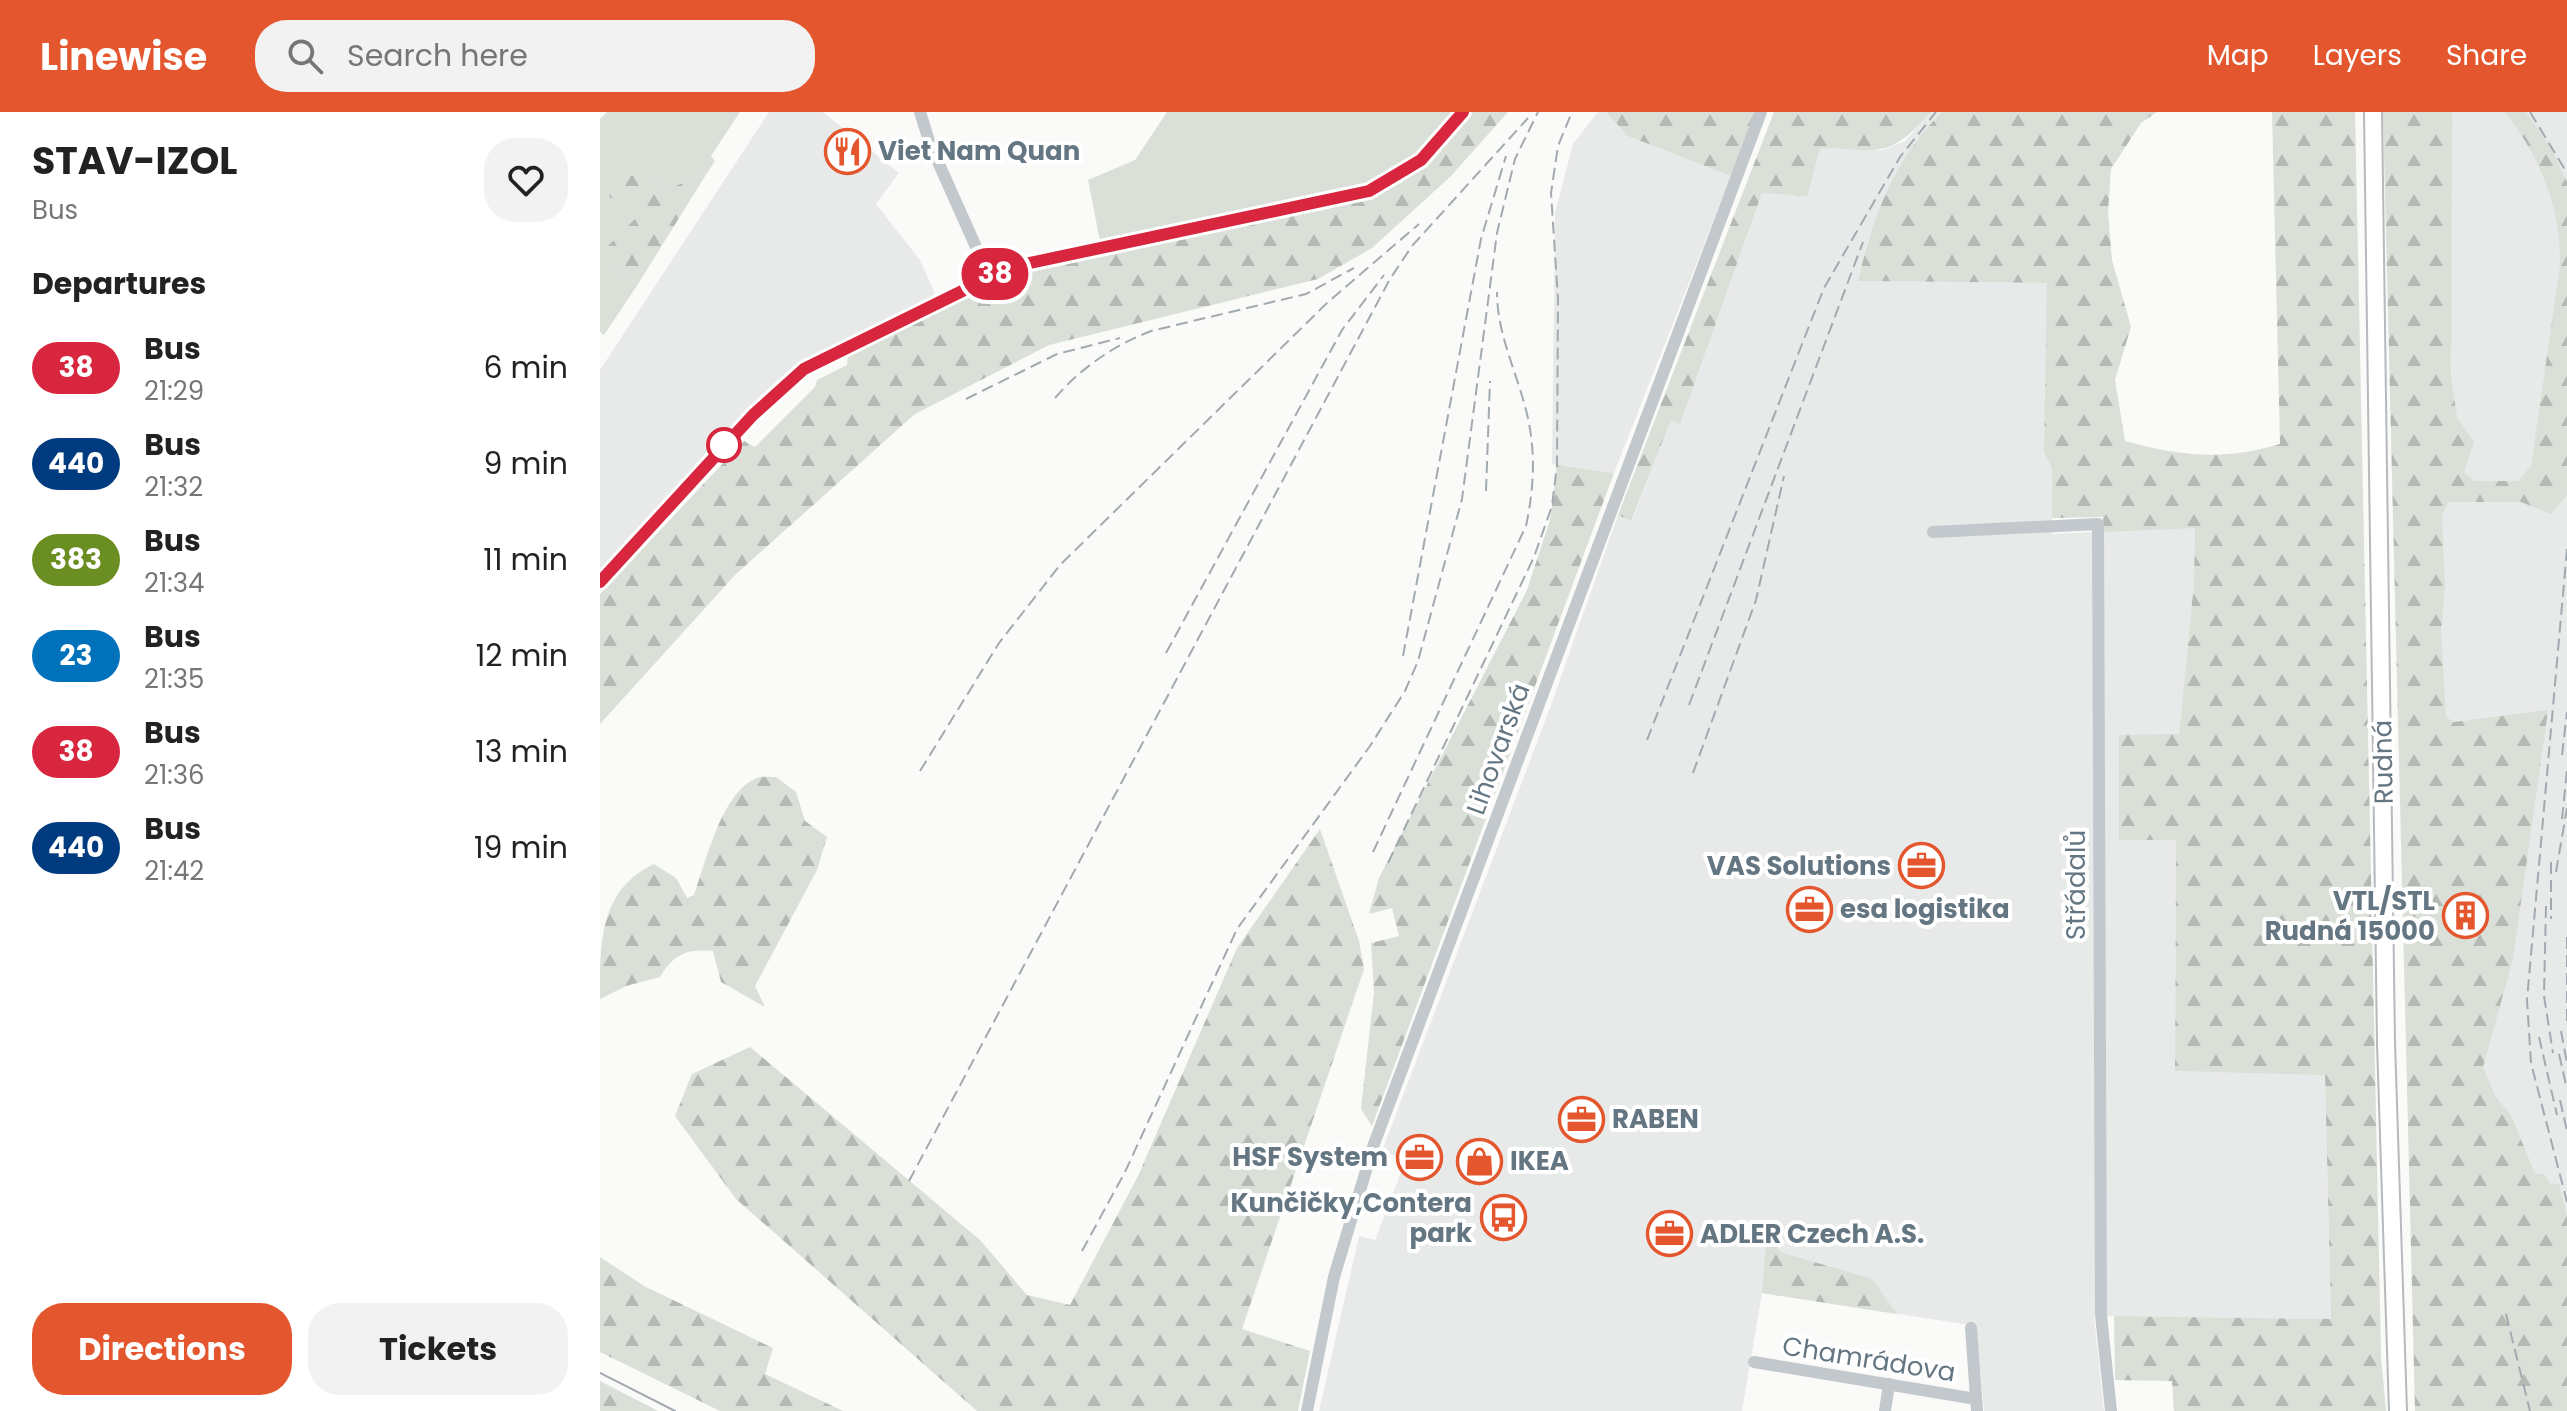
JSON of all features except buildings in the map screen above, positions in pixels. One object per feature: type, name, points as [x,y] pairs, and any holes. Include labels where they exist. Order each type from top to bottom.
[{"type":"main road","name":"Rudná","points":[[2373,112],[2386,1043],[2398,1411]]},
{"type":"street","points":[[920,112],[930,144],[989,276]]},
{"type":"street","points":[[600,582],[699,472],[787,383],[845,347],[989,276],[1055,256],[1369,191],[1421,160],[1463,112]]},
{"type":"street","name":"Lihovarská","points":[[1307,1411],[1334,1277],[1374,1144],[1761,112]]},
{"type":"street","name":"Střádalů","points":[[1933,532],[2098,524],[2101,1315],[2111,1411]]},
{"type":"street","points":[[1971,1328],[1977,1405]]},
{"type":"street","name":"Chamrádova","points":[[1754,1362],[1889,1384],[1977,1405]]},
{"type":"street","points":[[1885,1411],[1889,1384]]},
{"type":"shaded area","points":[[769,112],[823,112],[899,173],[876,204],[920,260],[936,296],[816,355],[778,380],[600,571],[600,370]]},
{"type":"shaded area","points":[[1598,112],[1606,112],[1629,136],[1731,176],[1614,473],[1552,464],[1555,213],[1573,144]]},
{"type":"shaded area","points":[[1931,112],[1942,112],[1929,125],[1896,173],[1867,243],[1858,281],[2048,283],[2044,452],[2052,469],[2052,534],[2195,527],[2194,582],[2179,734],[2120,840],[2176,839],[2175,1071],[2325,1074],[2331,1319],[2094,1316],[2104,1411],[1984,1411],[1976,1326],[1762,1293],[1742,1411],[1319,1411],[1359,1236],[1375,1240],[1406,1160],[1382,1151],[1551,705],[1618,515],[1632,520],[1671,420],[1680,423],[1762,193],[1820,148],[1883,150],[1905,141]]},
{"type":"shaded area","points":[[2417,112],[2567,112],[2567,1411],[2489,1411],[2427,728]]},
{"type":"green space","points":[[607,112],[740,112],[711,156],[715,161],[707,173],[670,188],[641,175],[636,219],[609,265],[638,284],[604,335],[600,332],[600,119]]},
{"type":"green space","points":[[1167,112],[1452,112],[1424,149],[1385,178],[1339,192],[1100,241],[1088,180],[1135,160]]},
{"type":"green space","points":[[1471,112],[1508,112],[1450,177],[1372,248],[1318,279],[1049,345],[915,414],[735,575],[600,724],[600,594],[744,441],[755,447],[815,387],[817,380],[847,365],[848,356],[991,285],[1059,262],[1330,206],[1401,183],[1452,136]]},
{"type":"green space","points":[[1606,112],[1755,112],[1731,176],[1628,136]]},
{"type":"green space","points":[[1774,112],[1931,112],[1904,138],[1882,149],[1820,148],[1807,196],[1762,193],[1680,424],[1671,420],[1631,521],[1618,515]]},
{"type":"green space","points":[[1942,112],[2157,112],[2141,123],[2111,169],[2108,212],[2112,260],[2131,327],[2115,380],[2125,441],[2183,453],[2221,454],[2280,444],[2272,112],[2355,112],[2381,1356],[2386,1411],[2174,1411],[2172,1381],[2115,1380],[2114,1316],[2331,1319],[2325,1075],[2175,1071],[2176,840],[2119,840],[2119,735],[2179,734],[2194,582],[2195,528],[2103,532],[2103,517],[2052,518],[2052,469],[2044,452],[2047,283],[1858,281],[1878,212],[1898,169],[1925,130]]},
{"type":"green space","points":[[2383,112],[2452,112],[2451,378],[2457,417],[2474,442],[2464,472],[2474,481],[2518,481],[2531,466],[2560,266],[2557,224],[2546,184],[2529,148],[2505,112],[2526,112],[2551,148],[2567,182],[2567,495],[2551,514],[2521,502],[2448,502],[2442,516],[2445,588],[2441,631],[2446,717],[2454,722],[2548,710],[2513,959],[2483,1067],[2495,1096],[2511,1115],[2535,1174],[2544,1174],[2550,1184],[2559,1184],[2567,1217],[2567,1411],[2415,1411]]},
{"type":"green space","points":[[707,173],[638,284],[609,265],[607,247],[635,219],[636,206],[611,198],[600,187],[603,178],[641,175],[670,188]]},
{"type":"green space","points":[[1557,465],[1614,473],[1372,1126],[1361,1109],[1374,992],[1371,943],[1399,936],[1392,908],[1369,914],[1379,878],[1527,590],[1550,520]]},
{"type":"green space","points":[[776,777],[796,792],[805,821],[827,837],[817,870],[755,986],[765,1007],[721,982],[713,951],[688,952],[670,963],[660,977],[626,986],[600,999],[603,937],[613,903],[623,888],[654,864],[676,878],[687,898],[694,895],[716,830],[734,798],[744,786],[757,778]]},
{"type":"green space","points":[[1320,829],[1359,941],[1364,969],[1242,1329],[1310,1351],[1298,1411],[977,1411],[736,1199],[675,1116],[692,1074],[750,1047],[980,1240],[1027,1295],[1070,1305],[1138,1176],[1237,948]]},
{"type":"green space","points":[[1767,1233],[1780,1252],[1872,1279],[1897,1314],[1762,1293]]},
{"type":"green space","points":[[600,1257],[644,1286],[773,1348],[765,1374],[843,1411],[720,1411],[600,1352]]},
{"type":"green space","points":[[600,1381],[658,1411],[600,1411]]},
{"type":"tram line","points":[[600,1373],[675,1411]]},
{"type":"railway","points":[[1082,1251],[1125,1172],[1237,929],[1370,746],[1405,691],[1418,661],[1462,499],[1497,233],[1515,159],[1538,112]]},
{"type":"railway","points":[[1388,863],[1534,557],[1552,506],[1557,465],[1558,299],[1551,193],[1558,146],[1572,112]]},
{"type":"railway","points":[[1647,740],[1824,288],[1900,157],[1936,112]]},
{"type":"railway","points":[[2530,112],[2567,173]]},
{"type":"railway","points":[[909,1181],[1390,279],[1412,246],[1528,118]]},
{"type":"railway","points":[[1403,656],[1481,239],[1506,156]]},
{"type":"railway","points":[[920,771],[999,643],[1060,565],[1328,302],[1419,224]]},
{"type":"railway","points":[[1689,705],[1863,242]]},
{"type":"railway","points":[[1055,398],[1087,367],[1137,337],[1306,294],[1354,268]]},
{"type":"railway","points":[[1166,653],[1342,330],[1384,275]]},
{"type":"railway","points":[[1373,852],[1526,526],[1531,498],[1532,442],[1523,398],[1500,323],[1497,292]]},
{"type":"railway","points":[[966,399],[1057,354],[1120,338]]},
{"type":"railway","points":[[1486,491],[1490,381]]},
{"type":"railway","points":[[1693,773],[1756,600],[1784,476]]},
{"type":"railway","points":[[2567,549],[2527,1000],[2531,1063],[2567,1202]]},
{"type":"railway","points":[[2562,755],[2567,712]]},
{"type":"railway","points":[[2562,819],[2567,770]]},
{"type":"railway","points":[[2556,872],[2567,808]]},
{"type":"railway","points":[[2551,862],[2551,919]]},
{"type":"railway","points":[[2546,906],[2544,996],[2553,1053]]},
{"type":"railway","points":[[2567,937],[2567,1022]]},
{"type":"railway","points":[[2561,1031],[2567,1063]]},
{"type":"railway","points":[[2539,1037],[2557,1115]]},
{"type":"railway","points":[[2559,1054],[2567,1089]]},
{"type":"railway","points":[[2560,1100],[2567,1131]]},
{"type":"railway","points":[[2506,1314],[2530,1411]]},
{"type":"bus line","name":"38","points":[[600,582],[753,415],[804,369],[1011,267],[1369,191],[1421,160],[1448,133],[1463,112]]},
{"type":"place","name":"Viet Nam Quan","points":[[847,151]]},
{"type":"place","name":"VAS Solutions","points":[[1922,866]]},
{"type":"place","name":"esa logistika","points":[[1809,909]]},
{"type":"place","name":"VTL/STL Rudná 15000","points":[[2466,916]]},
{"type":"place","name":"RABEN","points":[[1581,1119]]},
{"type":"place","name":"HSF System","points":[[1419,1157]]},
{"type":"place","name":"IKEA","points":[[1479,1161]]},
{"type":"place","name":"Kunčičky,Contera park","points":[[1503,1218]]},
{"type":"place","name":"ADLER Czech A.S.","points":[[1669,1234]]}]
